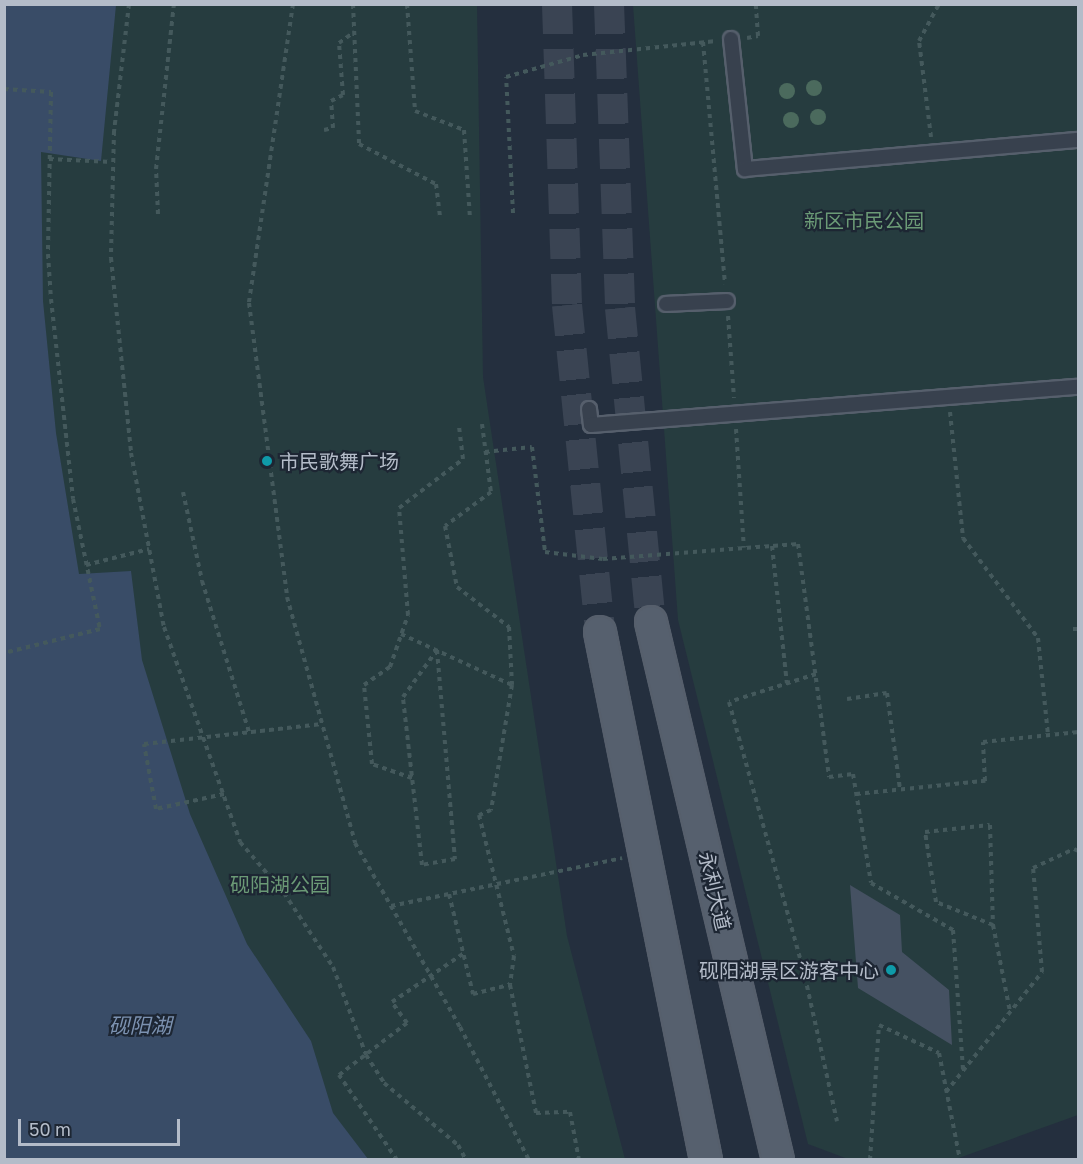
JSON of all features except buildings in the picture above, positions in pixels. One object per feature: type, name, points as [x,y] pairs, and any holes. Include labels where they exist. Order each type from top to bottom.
[{"type":"main road","name":"永利大道","points":[[651,622],[778,1160]]},
{"type":"main road","points":[[600,632],[706,1160]]},
{"type":"street","points":[[730,39],[745,169],[1078,140]]},
{"type":"street","points":[[666,304],[727,301]]},
{"type":"street","points":[[589,409],[591,425],[1078,387]]},
{"type":"path","points":[[129,4],[112,162],[111,258],[131,453],[164,627],[205,737],[240,842],[284,893],[333,967],[366,1055],[384,1083],[458,1145],[466,1160]]},
{"type":"path","points":[[158,214],[156,169],[174,4]]},
{"type":"path","points":[[292,4],[249,303],[287,597],[355,843],[431,975],[528,1160]]},
{"type":"path","points":[[353,4],[359,144],[436,184],[440,219]]},
{"type":"path","points":[[407,4],[415,111],[464,130],[470,217]]},
{"type":"path","points":[[513,213],[506,77],[583,55],[758,36],[756,4]]},
{"type":"path","points":[[933,152],[919,41],[939,4]]},
{"type":"path","points":[[324,130],[333,128],[331,101],[343,95],[339,43],[354,32]]},
{"type":"path","points":[[4,89],[51,92],[48,254],[57,357],[73,499],[100,629],[4,653]]},
{"type":"path","points":[[49,159],[112,162]]},
{"type":"path","points":[[948,397],[963,538],[1038,638],[1048,735]]},
{"type":"path","points":[[482,424],[491,492],[445,526],[457,587],[509,627],[512,685],[491,810],[478,815],[514,956],[510,986],[536,1113],[570,1112],[579,1160]]},
{"type":"path","points":[[412,778],[372,764],[364,685],[390,667],[408,615],[399,508],[463,459],[459,426]]},
{"type":"path","points":[[485,452],[532,447],[544,552],[603,559],[798,544],[829,777],[853,774],[871,883],[953,930],[963,1071]]},
{"type":"path","points":[[183,492],[202,580],[249,732]]},
{"type":"path","points":[[772,546],[787,683]]},
{"type":"path","points":[[86,565],[149,549]]},
{"type":"path","points":[[401,634],[512,685]]},
{"type":"path","points":[[437,651],[454,859],[422,865],[403,697],[437,651]]},
{"type":"path","points":[[816,674],[729,702],[803,968],[837,1121]]},
{"type":"path","points":[[847,699],[887,693],[900,789]]},
{"type":"path","points":[[224,794],[156,809],[144,744],[322,724]]},
{"type":"path","points":[[856,794],[985,781],[983,742],[1078,732]]},
{"type":"path","points":[[993,925],[936,902],[925,832],[990,825],[993,925],[1010,1012]]},
{"type":"path","points":[[946,1092],[1042,972],[1033,868],[1074,849],[1078,851]]},
{"type":"path","points":[[391,906],[644,854]]},
{"type":"path","points":[[450,894],[473,994],[510,986]]},
{"type":"path","points":[[397,1160],[339,1075],[407,1023],[392,1002],[464,953]]},
{"type":"path","points":[[870,1160],[879,1025],[939,1053],[960,1160]]},
{"type":"green space","name":"砚阳湖公园","points":[[5,5],[477,5],[483,377],[567,936],[625,1159],[5,1160]]},
{"type":"green space","name":"新区市民公园","points":[[633,5],[1078,5],[1078,1115],[956,1159],[848,1159],[808,1144],[678,620]]},
{"type":"water","name":"砚阳湖","points":[[5,4],[116,5],[101,161],[41,152],[43,301],[56,433],[79,574],[131,571],[142,660],[190,814],[247,944],[311,1041],[333,1113],[368,1159],[5,1159]]},
{"type":"tunnel","points":[[557,4],[567,305],[600,632]]},
{"type":"tunnel","points":[[609,4],[620,308],[651,622]]},
{"type":"place","name":"市民歌舞广场","points":[[267,461]]},
{"type":"place","name":"砚阳湖景区游客中心","points":[[891,970]]}]
